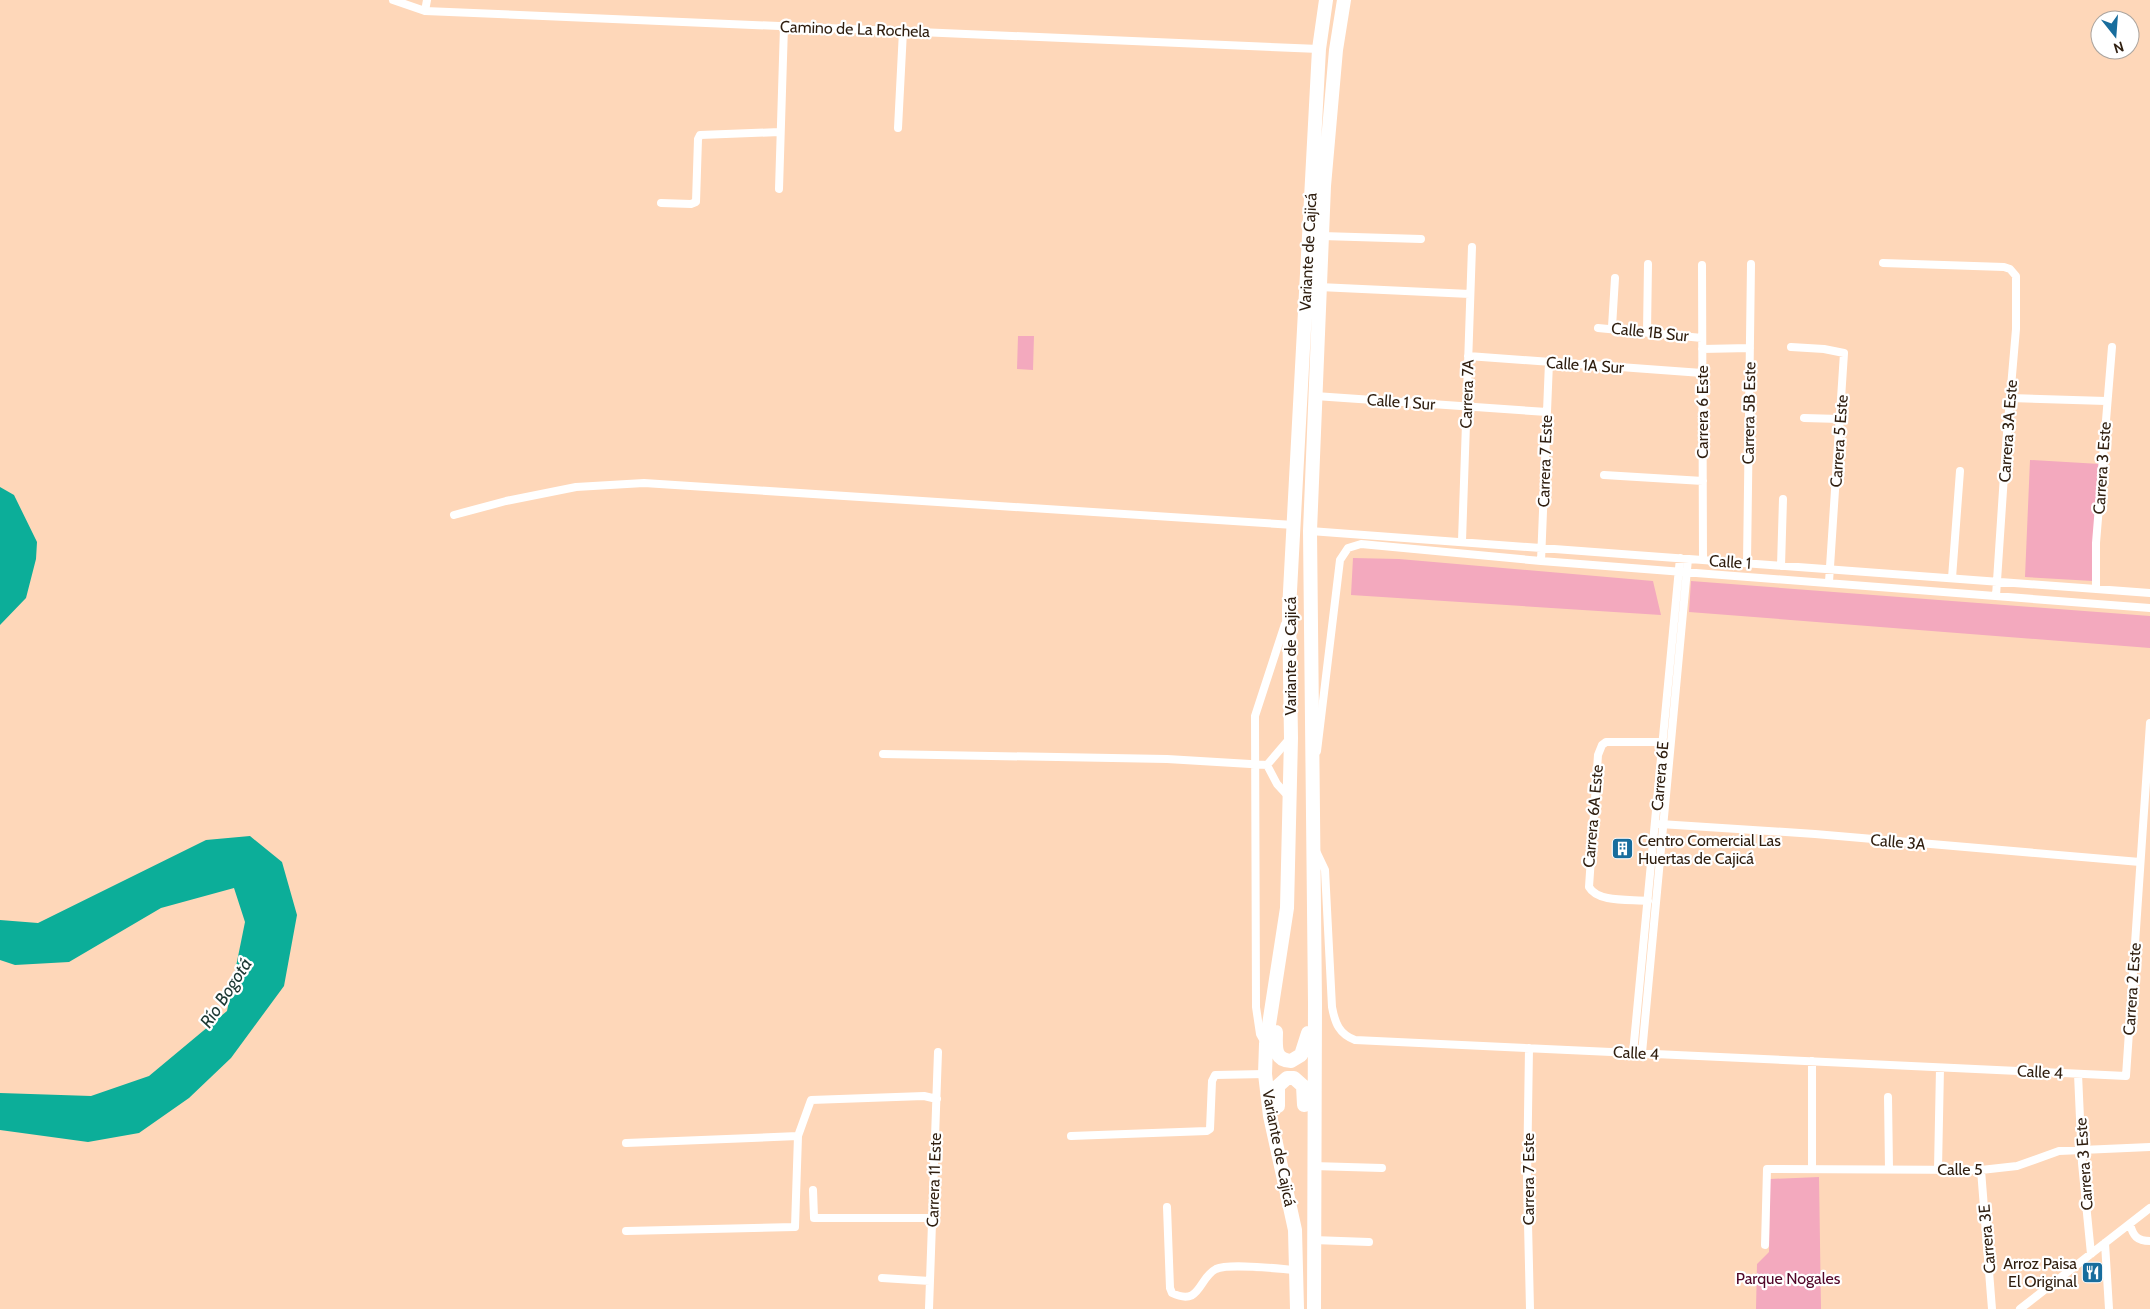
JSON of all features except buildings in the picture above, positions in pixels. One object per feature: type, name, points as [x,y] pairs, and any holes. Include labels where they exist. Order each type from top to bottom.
[{"type":"highway","name":"Variante de Cajicá","points":[[1297,1309],[1295,1230],[1270,1116],[1265,1074],[1266,1044],[1287,908],[1290,738],[1289,610],[1319,49],[1326,0]]},
{"type":"highway","name":"Variante de Cajicá","points":[[1314,1309],[1313,1148],[1315,1002],[1310,531],[1324,186],[1336,50],[1344,0]]},
{"type":"highway","points":[[1274,999],[1275,1048],[1281,1058],[1287,1060],[1296,1059],[1301,1055],[1315,1002]]},
{"type":"highway","points":[[1278,1155],[1284,1136],[1276,1092],[1278,1086],[1287,1078],[1294,1078],[1303,1086],[1304,1133],[1313,1148]]},
{"type":"street","name":"Camino de La Rochela","points":[[393,0],[425,11],[1319,49]]},
{"type":"street","points":[[425,11],[428,0]]},
{"type":"street","points":[[780,189],[784,26]]},
{"type":"street","points":[[898,128],[903,31]]},
{"type":"street","points":[[661,203],[691,204],[696,202],[698,139],[700,135],[780,132]]},
{"type":"street","points":[[1322,236],[1421,239]]},
{"type":"street","name":"Carrera 7A","points":[[1462,541],[1472,247]]},
{"type":"street","name":"Carrera 3A Este","points":[[1883,263],[2010,269],[2016,276],[2016,329],[1996,596]]},
{"type":"street","points":[[1647,332],[1648,264]]},
{"type":"street","name":"Carrera 5B Este","points":[[1747,563],[1751,264]]},
{"type":"street","name":"Carrera 6 Este","points":[[1702,265],[1703,560]]},
{"type":"street","points":[[1612,327],[1615,278]]},
{"type":"street","points":[[1319,287],[1470,294]]},
{"type":"street","name":"Calle 1B Sur","points":[[1598,328],[1612,327],[1702,338]]},
{"type":"street","name":"Carrera 5 Este","points":[[1791,347],[1824,349],[1844,353],[1829,582]]},
{"type":"street","name":"Carrera 3 Este","points":[[2096,589],[2096,543],[2106,402],[2112,347]]},
{"type":"street","name":"Calle 1B Sur","points":[[1702,349],[1750,348]]},
{"type":"street","name":"Calle 1A Sur","points":[[1468,356],[1702,373]]},
{"type":"street","name":"Carrera 7 Este","points":[[1541,561],[1549,362]]},
{"type":"street","name":"Calle 1 Sur","points":[[1315,396],[1547,412]]},
{"type":"street","points":[[2010,398],[2106,402]]},
{"type":"street","points":[[1804,418],[1840,419]]},
{"type":"street","points":[[1952,578],[1960,471]]},
{"type":"street","points":[[1604,475],[1703,481]]},
{"type":"street","points":[[454,515],[506,501],[576,487],[644,482],[1294,525]]},
{"type":"street","points":[[1781,566],[1783,499]]},
{"type":"street","name":"Calle 1","points":[[1310,531],[2150,593]]},
{"type":"street","name":"Calle 1","points":[[1313,765],[1320,740],[1324,678],[1340,560],[1348,548],[1361,544],[1541,561],[2150,608]]},
{"type":"street","name":"Carrera 6E","points":[[1642,1053],[1659,824],[1684,558]]},
{"type":"street","name":"Carrera 6E","points":[[1633,1053],[1648,900],[1659,824],[1663,742],[1683,572]]},
{"type":"street","points":[[1266,1044],[1260,1034],[1256,1007],[1255,716],[1289,610]]},
{"type":"street","name":"Carrera 2 Este","points":[[2126,1076],[2140,862],[2147,830],[2150,723]]},
{"type":"street","points":[[1268,766],[1290,738]]},
{"type":"street","name":"Carrera 6A Este","points":[[1648,900],[1596,896],[1589,887],[1598,755],[1602,745],[1606,742],[1663,742]]},
{"type":"street","points":[[883,754],[1167,759],[1268,766]]},
{"type":"street","points":[[1268,766],[1277,784],[1289,797]]},
{"type":"street","name":"Calle 3A","points":[[1659,824],[1815,834],[2140,862]]},
{"type":"street","name":"Calle 4","points":[[1312,845],[1325,870],[1332,1007],[1336,1025],[1347,1037],[1355,1040],[2126,1076]]},
{"type":"street","name":"Carrera 7 Este","points":[[1529,1048],[1527,1180],[1530,1309]]},
{"type":"street","name":"Carrera 11 Este","points":[[929,1309],[938,1052]]},
{"type":"street","points":[[1812,1061],[1812,1169]]},
{"type":"street","points":[[1938,1169],[1940,1068]]},
{"type":"street","points":[[1071,1136],[1207,1131],[1210,1129],[1212,1081],[1215,1075],[1265,1074]]},
{"type":"street","name":"Carrera 3 Este","points":[[2078,1074],[2081,1148],[2091,1254]]},
{"type":"street","points":[[626,1230],[795,1227],[798,1136],[811,1100],[924,1096],[936,1099]]},
{"type":"street","points":[[1888,1097],[1890,1169]]},
{"type":"street","points":[[626,1143],[798,1136]]},
{"type":"street","name":"Calle 5","points":[[1765,1245],[1767,1169],[1981,1170],[2017,1166],[2041,1155],[2081,1148],[2150,1147]]},
{"type":"street","points":[[1313,1166],[1382,1168]]},
{"type":"street","name":"Carrera 3E","points":[[1981,1170],[1992,1309]]},
{"type":"street","points":[[813,1190],[814,1218],[933,1218]]},
{"type":"street","points":[[1167,1207],[1170,1288],[1177,1295],[1194,1294],[1199,1291],[1208,1274],[1223,1267],[1297,1270]]},
{"type":"street","points":[[2020,1309],[2150,1208]]},
{"type":"street","points":[[2130,1224],[2135,1238],[2141,1241],[2150,1241]]},
{"type":"street","points":[[1313,1240],[1369,1242]]},
{"type":"street","points":[[2106,1243],[2109,1309]]},
{"type":"street","points":[[882,1278],[930,1281]]},
{"type":"green space","points":[[1018,336],[1034,336],[1033,370],[1017,369]]},
{"type":"green space","points":[[2030,460],[2100,464],[2093,581],[2025,577]]},
{"type":"green space","points":[[1353,558],[1399,559],[1653,581],[1661,615],[1351,595]]},
{"type":"green space","points":[[1691,581],[2150,616],[2150,648],[1689,612]]},
{"type":"green space","name":"Parque Nogales","points":[[1819,1177],[1821,1309],[1756,1309],[1757,1264],[1769,1252],[1770,1179]]},
{"type":"water","points":[[0,487],[14,495],[37,542],[36,559],[26,598],[0,625]]},
{"type":"water","points":[[250,836],[282,862],[297,915],[284,986],[231,1058],[189,1098],[139,1133],[88,1142],[0,1130],[0,1093],[91,1096],[149,1076],[227,1011],[245,922],[234,888],[161,908],[69,962],[15,965],[0,960],[0,920],[38,923],[206,840]]},
{"type":"place","name":"Centro Comercial Las Huertas de Cajicá","points":[[1622,849]]},
{"type":"place","name":"Arroz Paisa El Original","points":[[2093,1272]]},
{"type":"water label","name":"Río Bogotá","points":[[226,993]]}]
